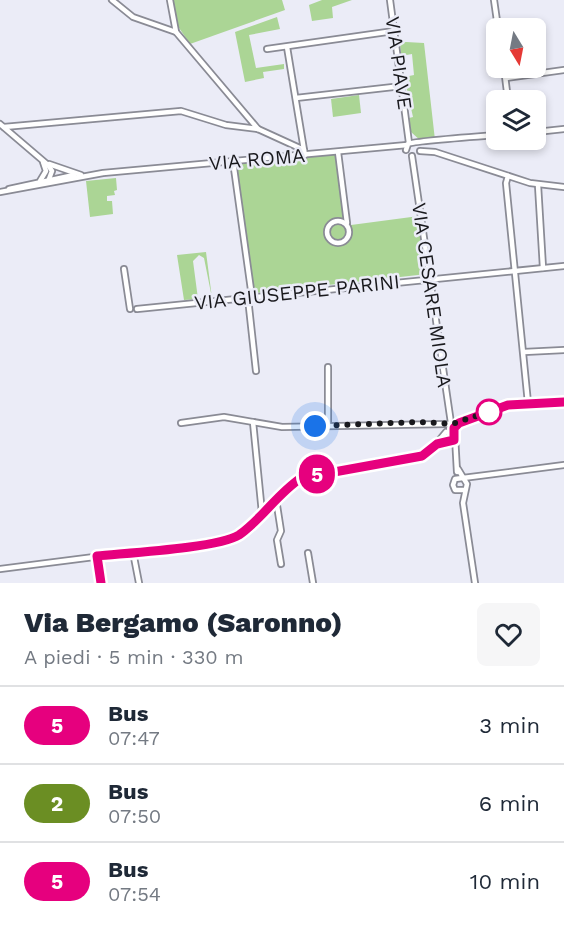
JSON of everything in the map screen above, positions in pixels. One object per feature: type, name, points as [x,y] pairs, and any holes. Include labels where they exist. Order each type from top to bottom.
[{"type":"street","points":[[112,0],[133,17],[176,32],[258,129]]},
{"type":"street","points":[[170,0],[176,32]]},
{"type":"street","name":"VIA PIAVE","points":[[390,0],[408,126],[407,146]]},
{"type":"street","points":[[494,0],[497,18]]},
{"type":"street","points":[[267,50],[394,31]]},
{"type":"street","points":[[287,47],[304,152]]},
{"type":"street","points":[[546,72],[564,70]]},
{"type":"street","points":[[506,78],[507,90]]},
{"type":"street","points":[[296,98],[402,86]]},
{"type":"street","points":[[2,126],[181,111],[226,125],[258,129],[304,152]]},
{"type":"street","points":[[2,126],[52,171],[48,181]]},
{"type":"street","name":"VIA PIAVE","points":[[408,126],[416,142],[416,154]]},
{"type":"street","points":[[546,131],[564,129]]},
{"type":"street","points":[[486,136],[416,142],[407,146],[416,154],[435,152],[508,176],[564,188]]},
{"type":"street","name":"VIA ROMA","points":[[101,174],[233,162],[304,152],[338,152],[407,146]]},
{"type":"street","points":[[338,152],[347,223],[349,239],[342,244],[334,243],[329,237],[328,227],[339,220],[347,223]]},
{"type":"street","name":"VIA CESARE MIOLA","points":[[416,154],[416,175],[429,247],[449,426]]},
{"type":"street","points":[[41,159],[81,175]]},
{"type":"street","points":[[40,181],[46,171],[41,159]]},
{"type":"street","points":[[233,162],[250,298],[256,371]]},
{"type":"street","points":[[0,192],[81,175],[101,174]]},
{"type":"street","points":[[0,192],[40,181],[101,174]]},
{"type":"street","points":[[508,176],[506,183],[517,270],[528,403]]},
{"type":"street","points":[[538,184],[543,268]]},
{"type":"street","name":"VIA GIUSEPPE PARINI","points":[[137,309],[564,266]]},
{"type":"street","points":[[124,269],[130,309]]},
{"type":"street","points":[[524,352],[564,350]]},
{"type":"street","points":[[328,367],[328,425]]},
{"type":"street","points":[[181,423],[224,417],[282,427],[439,423],[449,426],[508,405],[564,402]]},
{"type":"street","points":[[253,422],[262,513]]},
{"type":"street","points":[[449,426],[458,469],[467,484]]},
{"type":"street","points":[[449,426],[451,441]]},
{"type":"street","points":[[0,569],[227,540],[241,533],[276,498],[304,477],[419,457],[429,452],[437,444],[449,426]]},
{"type":"street","points":[[437,444],[451,441]]},
{"type":"street","points":[[455,479],[564,465]]},
{"type":"street","points":[[458,469],[453,485],[463,503]]},
{"type":"street","points":[[475,583],[463,503],[467,484],[477,477]]},
{"type":"street","points":[[456,491],[465,490]]},
{"type":"street","points":[[276,498],[280,531],[277,540],[282,564]]},
{"type":"street","points":[[133,552],[139,583]]},
{"type":"street","points":[[308,553],[313,583]]},
{"type":"street","points":[[97,556],[101,583]]},
{"type":"green space","points":[[172,0],[282,0],[285,10],[190,44],[177,25]]},
{"type":"green space","points":[[322,0],[352,0],[332,7],[333,18],[312,21],[309,5]]},
{"type":"green space","points":[[277,17],[280,29],[249,35],[256,68],[284,64],[284,69],[263,72],[264,78],[245,82],[235,32]]},
{"type":"green space","points":[[400,43],[424,43],[435,140],[421,141],[411,132],[409,118],[413,117],[404,77],[414,75],[412,54],[401,56]]},
{"type":"green space","points":[[359,95],[361,113],[333,117],[331,99]]},
{"type":"green space","points":[[336,154],[344,218],[351,225],[419,216],[427,274],[256,293],[235,168],[240,164]]},
{"type":"green space","points":[[116,178],[115,195],[107,196],[107,201],[112,201],[113,214],[90,217],[86,181]]},
{"type":"green space","points":[[206,252],[212,298],[204,258],[199,255],[193,261],[198,299],[184,300],[177,255]]},
{"type":"bus line","name":"5","points":[[101,583],[97,556],[227,540],[249,527],[287,488],[301,478],[425,455],[437,444],[454,440],[454,428],[459,423],[508,405],[564,402]]},
{"type":"route","points":[[315,426],[420,422],[452,424],[494,410],[489,412]]}]
